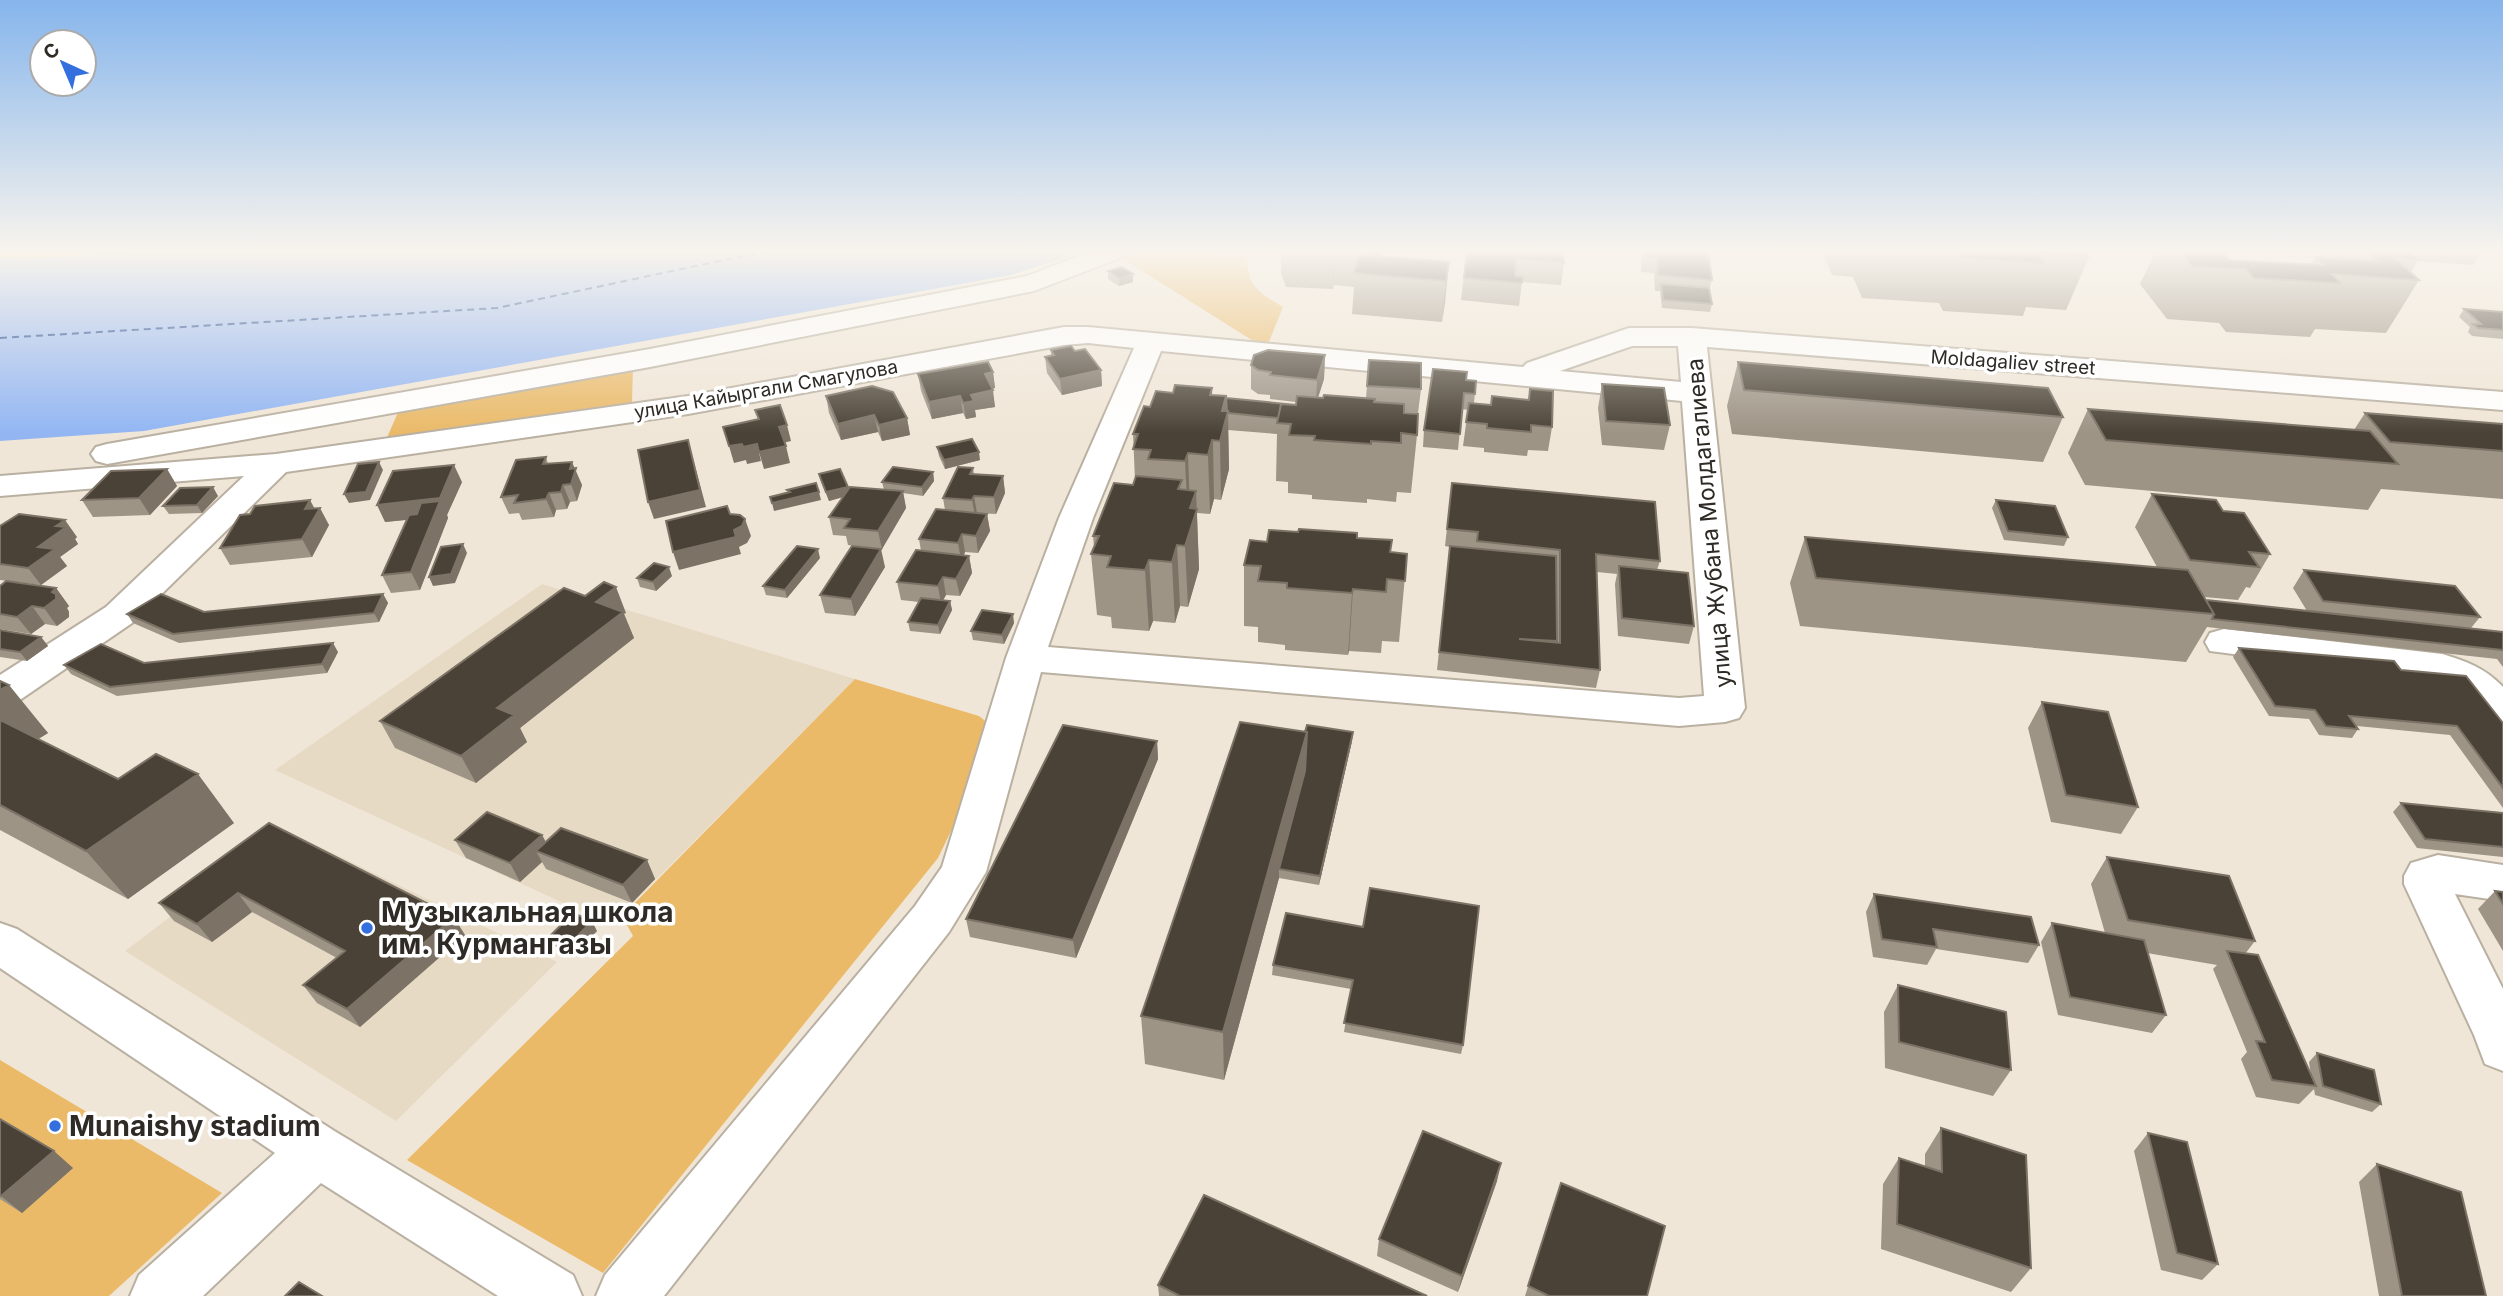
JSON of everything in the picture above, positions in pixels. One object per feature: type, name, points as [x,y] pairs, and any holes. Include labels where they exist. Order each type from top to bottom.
[{"type":"street","points":[[0,462],[120,453],[650,358],[888,311]]},
{"type":"street","name":"улица Кайыргали Смагулова","points":[[0,486],[276,464],[688,405],[1041,339],[1088,335],[1698,393]]},
{"type":"street","name":"Moldagaliev street","points":[[1532,376],[1537,369],[1549,364],[1629,337],[1692,337],[2503,401]]},
{"type":"street","name":"улица Жубана Молдагалиева","points":[[1024,658],[1679,712],[1726,708],[1692,337]]},
{"type":"street","points":[[626,1296],[932,919],[963,872],[1024,658],[1076,517],[1151,341]]},
{"type":"street","points":[[0,694],[119,615],[276,464]]},
{"type":"street","points":[[2224,642],[2452,670],[2477,682],[2503,713]]},
{"type":"street","points":[[2503,883],[2438,873],[2427,876],[2427,884],[2500,1035],[2503,1048]]},
{"type":"street","points":[[0,943],[317,1150],[552,1296]]},
{"type":"street","points":[[160,1296],[317,1150]]},
{"type":"shaded area","points":[[1206,311],[1281,311],[1266,349]]},
{"type":"shaded area","points":[[633,367],[632,403],[385,442],[399,410]]},
{"type":"shaded area","points":[[542,584],[855,679],[611,925],[275,770]]},
{"type":"shaded area","points":[[855,679],[979,716],[993,727],[993,744],[938,858],[603,1273],[407,1160],[633,936],[622,916]]},
{"type":"shaded area","points":[[285,830],[557,962],[396,1121],[125,951]]},
{"type":"shaded area","name":"Munaishy stadium","points":[[0,1060],[222,1193],[109,1296],[0,1296]]},
{"type":"water","points":[[0,311],[808,311],[144,431],[0,441]]},
{"type":"building","points":[[2467,311],[2503,312],[2503,330],[2478,328],[2473,324],[2481,324]]},
{"type":"building","points":[[1071,346],[1075,351],[1085,349],[1101,370],[1060,379],[1045,357],[1054,355],[1051,350]]},
{"type":"building","points":[[1268,350],[1325,355],[1317,380],[1270,375],[1271,372],[1258,370],[1251,365],[1254,355]]},
{"type":"building","points":[[1369,360],[1421,363],[1421,389],[1367,386]]},
{"type":"building","points":[[988,362],[993,372],[985,374],[993,390],[971,395],[974,401],[963,403],[960,396],[929,402],[918,374]]},
{"type":"building","points":[[1738,362],[2048,388],[2063,417],[1744,390]]},
{"type":"building","points":[[1433,369],[1467,372],[1466,380],[1476,381],[1475,394],[1464,393],[1460,434],[1424,430]]},
{"type":"building","points":[[1602,384],[1664,388],[1670,425],[1606,421]]},
{"type":"building","points":[[1175,385],[1212,388],[1210,395],[1226,396],[1222,411],[1228,411],[1220,441],[1212,440],[1208,455],[1188,453],[1185,461],[1148,459],[1151,450],[1133,449],[1138,434],[1133,434],[1144,406],[1150,407],[1156,391],[1173,393]]},
{"type":"building","points":[[872,386],[893,392],[907,418],[879,425],[874,415],[838,424],[826,396]]},
{"type":"building","points":[[1530,389],[1553,391],[1552,427],[1531,425],[1531,432],[1487,428],[1487,424],[1466,422],[1469,403],[1491,405],[1492,396],[1529,400]]},
{"type":"building","points":[[1324,395],[1404,404],[1404,413],[1418,414],[1417,435],[1401,433],[1401,443],[1314,440],[1315,436],[1289,435],[1291,424],[1277,423],[1281,404],[1296,405],[1297,396],[1323,398]]},
{"type":"building","points":[[1226,398],[1296,405],[1281,404],[1278,418],[1228,413]]},
{"type":"building","points":[[780,405],[787,425],[779,427],[786,446],[759,452],[757,444],[729,446],[723,427],[759,419],[755,410]]},
{"type":"building","points":[[2088,409],[2370,431],[2398,464],[2106,440]]},
{"type":"building","points":[[2365,413],[2503,424],[2503,451],[2390,442]]},
{"type":"building","points":[[972,439],[979,452],[944,460],[937,447]]},
{"type":"building","points":[[688,440],[700,490],[648,502],[638,450]]},
{"type":"building","points":[[546,457],[543,464],[572,462],[570,469],[576,468],[571,484],[563,485],[561,492],[549,493],[546,499],[514,503],[518,495],[501,497],[516,460]]},
{"type":"building","points":[[379,462],[366,492],[344,494],[358,464]]},
{"type":"building","points":[[454,465],[440,498],[377,505],[393,471]]},
{"type":"building","points":[[893,467],[933,472],[922,487],[882,482]]},
{"type":"building","points":[[958,467],[973,468],[970,474],[1003,476],[994,497],[974,496],[972,500],[943,498]]},
{"type":"building","points":[[167,469],[139,498],[82,500],[111,471]]},
{"type":"building","points":[[840,469],[848,487],[826,492],[819,474]]},
{"type":"building","points":[[1136,476],[1182,480],[1178,489],[1196,491],[1190,508],[1197,509],[1185,546],[1177,545],[1172,562],[1149,560],[1145,570],[1107,567],[1111,556],[1091,554],[1099,536],[1093,536],[1114,483],[1133,485]]},
{"type":"building","points":[[816,483],[819,492],[772,503],[770,497]]},
{"type":"building","points":[[1452,483],[1655,502],[1660,561],[1596,554],[1600,670],[1439,652],[1450,546],[1556,556],[1557,641],[1519,639],[1560,643],[1560,550],[1477,541],[1478,532],[1447,529]]},
{"type":"building","points":[[213,487],[197,505],[163,506],[180,488]]},
{"type":"building","points":[[850,487],[903,491],[878,531],[844,528],[850,519],[829,517]]},
{"type":"building","points":[[2152,494],[2216,500],[2223,511],[2244,513],[2270,554],[2249,552],[2259,567],[2190,560]]},
{"type":"building","points":[[310,500],[305,509],[320,508],[302,539],[220,548],[240,515],[250,514],[255,506]]},
{"type":"building","points":[[1996,500],[2055,506],[2068,537],[2008,531]]},
{"type":"building","points":[[440,501],[411,572],[382,575],[409,515],[417,514],[421,503]]},
{"type":"building","points":[[727,506],[730,514],[740,515],[745,519],[742,526],[734,530],[736,537],[673,552],[666,521]]},
{"type":"building","points":[[936,509],[987,514],[976,536],[962,534],[958,543],[919,539]]},
{"type":"building","points":[[19,514],[65,520],[56,526],[66,527],[38,547],[55,549],[28,568],[0,564],[0,526]]},
{"type":"building","points":[[1299,529],[1357,533],[1357,538],[1392,540],[1390,552],[1407,554],[1405,581],[1387,579],[1386,592],[1353,589],[1352,593],[1287,588],[1287,583],[1258,581],[1261,566],[1244,565],[1250,540],[1267,542],[1269,530],[1298,532]]},
{"type":"building","points":[[1805,537],[2188,570],[2214,614],[1816,578]]},
{"type":"building","points":[[463,544],[451,574],[429,577],[441,547]]},
{"type":"building","points":[[797,546],[818,549],[785,590],[763,586]]},
{"type":"building","points":[[852,546],[881,549],[851,599],[820,595]]},
{"type":"building","points":[[916,550],[969,556],[956,579],[943,577],[938,586],[897,582]]},
{"type":"building","points":[[654,563],[669,567],[653,582],[637,578]]},
{"type":"building","points":[[1619,566],[1688,573],[1694,626],[1622,618]]},
{"type":"building","points":[[2304,570],[2455,586],[2480,617],[2323,601]]},
{"type":"building","points":[[6,581],[56,588],[52,592],[56,594],[56,599],[44,608],[32,606],[17,617],[0,614],[0,586]]},
{"type":"building","points":[[604,582],[616,587],[596,602],[623,612],[497,708],[514,715],[461,756],[380,721],[564,588],[585,596]]},
{"type":"building","points":[[161,594],[204,612],[383,594],[374,613],[173,634],[127,614]]},
{"type":"building","points":[[921,598],[950,601],[938,625],[908,622]]},
{"type":"building","points":[[2206,600],[2503,632],[2503,650],[2212,619],[2214,614]]},
{"type":"building","points":[[982,610],[1013,614],[1002,635],[971,631]]},
{"type":"building","points":[[0,630],[41,637],[20,652],[0,649]]},
{"type":"building","points":[[333,643],[322,664],[110,687],[64,665],[101,644],[144,663]]},
{"type":"building","points":[[2239,648],[2394,661],[2401,670],[2466,676],[2503,723],[2503,788],[2457,726],[2349,716],[2358,729],[2326,726],[2315,710],[2275,706]]},
{"type":"building","points":[[0,681],[9,685],[0,690]]},
{"type":"building","points":[[2042,702],[2108,712],[2138,807],[2066,795]]},
{"type":"building","points":[[0,720],[118,779],[156,754],[198,774],[86,851],[0,805]]},
{"type":"building","points":[[1240,722],[1307,732],[1223,1032],[1141,1016]]},
{"type":"building","points":[[1063,725],[1157,741],[1073,940],[966,919]]},
{"type":"building","points":[[1307,725],[1353,732],[1320,876],[1279,869],[1305,771]]},
{"type":"building","points":[[2401,803],[2503,813],[2503,847],[2425,839]]},
{"type":"building","points":[[487,812],[542,835],[510,863],[455,840]]},
{"type":"building","name":"Музыкальная школа им. Курмангазы","points":[[269,823],[454,917],[347,1009],[303,985],[345,951],[238,893],[197,924],[159,903]]},
{"type":"building","points":[[561,828],[647,860],[623,885],[536,851]]},
{"type":"building","points":[[2107,857],[2229,876],[2255,941],[2128,920]]},
{"type":"building","points":[[1370,888],[1479,906],[1463,1045],[1344,1023],[1353,980],[1273,965],[1286,913],[1363,927]]},
{"type":"building","points":[[2495,891],[2503,892],[2503,904]]},
{"type":"building","points":[[1874,894],[2031,917],[2039,945],[1933,929],[1937,947],[1882,939]]},
{"type":"building","points":[[573,913],[592,921],[568,946],[549,937]]},
{"type":"building","points":[[2052,923],[2144,940],[2166,1015],[2070,997]]},
{"type":"building","points":[[2227,951],[2258,955],[2316,1086],[2272,1080],[2256,1041],[2265,1042]]},
{"type":"building","points":[[1898,985],[2006,1012],[2011,1070],[1899,1042]]},
{"type":"building","points":[[2317,1053],[2374,1070],[2381,1104],[2323,1086]]},
{"type":"building","points":[[0,1119],[54,1151],[1,1196],[0,1195]]},
{"type":"building","points":[[1941,1128],[2026,1155],[2031,1268],[1897,1224],[1899,1158],[1942,1172]]},
{"type":"building","points":[[1423,1131],[1501,1163],[1462,1276],[1379,1239]]},
{"type":"building","points":[[2148,1133],[2187,1142],[2218,1264],[2177,1253]]},
{"type":"building","points":[[2377,1164],[2461,1192],[2486,1296],[2402,1296]]},
{"type":"building","points":[[1561,1183],[1665,1226],[1647,1296],[1549,1296],[1528,1286]]},
{"type":"building","points":[[1204,1195],[1427,1296],[1180,1296],[1158,1285]]},
{"type":"building","points":[[299,1282],[322,1296],[285,1296]]},
{"type":"ferry route","points":[[0,338],[439,311]]},
{"type":"place","name":"Музыкальная школа им. Курмангазы","points":[[367,928]]},
{"type":"place","name":"Munaishy stadium","points":[[55,1126]]}]
